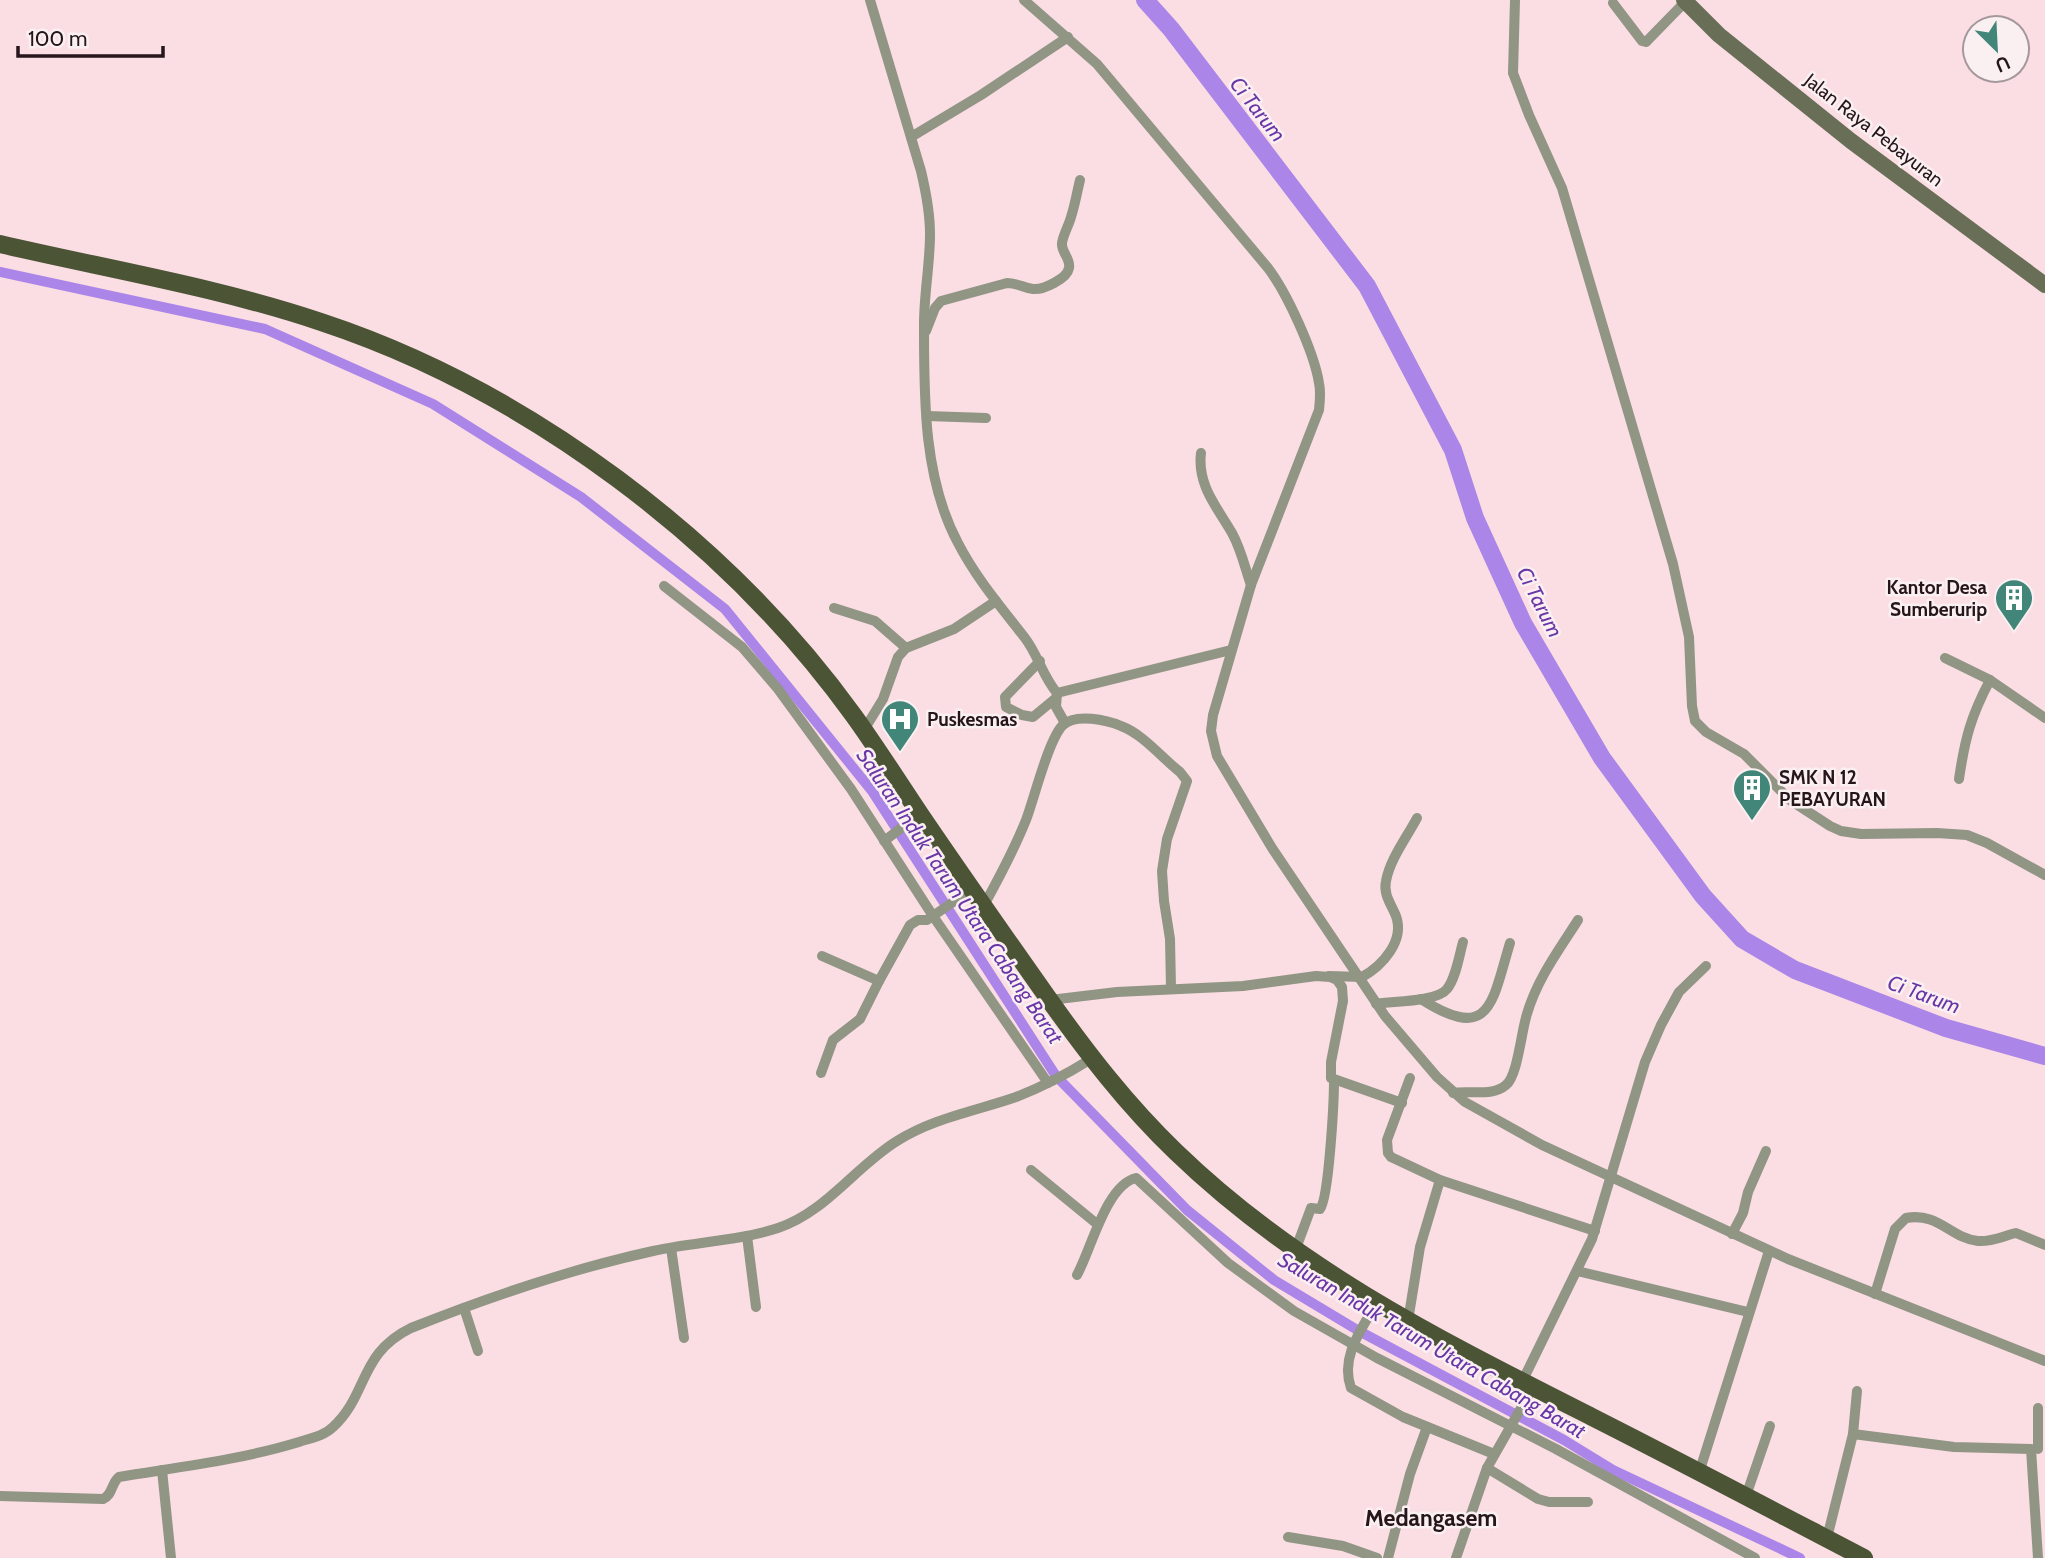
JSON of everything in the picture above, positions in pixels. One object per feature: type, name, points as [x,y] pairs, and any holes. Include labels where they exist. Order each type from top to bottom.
[{"type":"main road","name":"Jalan Raya Pebayuran","points":[[1684,1],[1719,35],[1851,141],[2045,285]]},
{"type":"main road","points":[[0,244],[215,292],[317,320],[398,350],[481,392],[604,470],[674,523],[712,557],[781,628],[864,730],[968,892],[983,907],[1050,1000],[1085,1063],[1202,1176],[1371,1311],[1409,1321],[1527,1389],[1746,1496],[1864,1558]]},
{"type":"street","points":[[870,0],[921,171],[929,216],[924,335],[927,416],[933,463],[946,516],[958,543],[1040,661],[1056,695],[1056,707],[1065,723]]},
{"type":"street","points":[[1024,0],[1104,72],[1276,279],[1300,328],[1316,371],[1320,396],[1319,411],[1251,585],[1213,715],[1211,732],[1217,756],[1272,848],[1376,1004],[1453,1093],[1490,1118],[1612,1179],[1769,1251],[2045,1361]]},
{"type":"street","points":[[1516,0],[1513,73],[1528,115],[1562,188],[1673,564],[1689,636],[1695,721],[1706,732],[1744,754],[1790,800],[1841,831],[1861,834],[1937,832],[1967,835],[2045,874]]},
{"type":"street","points":[[1613,3],[1642,41],[1646,42],[1684,1]]},
{"type":"street","points":[[911,137],[1068,37]]},
{"type":"street","points":[[924,335],[935,308],[945,299],[1016,283],[1037,289],[1067,273],[1070,267],[1062,250],[1062,242],[1071,219],[1080,180]]},
{"type":"street","points":[[925,287],[945,299]]},
{"type":"street","points":[[927,416],[986,418]]},
{"type":"street","points":[[1201,453],[1202,478],[1208,494],[1233,535],[1251,585]]},
{"type":"street","points":[[664,586],[742,647],[758,665],[887,838],[935,914],[1051,1082]]},
{"type":"street","points":[[864,730],[883,699],[898,657],[906,648],[954,629],[996,601]]},
{"type":"street","points":[[834,608],[874,621],[906,648]]},
{"type":"street","points":[[1040,661],[1005,697],[1006,707],[1033,717],[1056,695],[1231,650]]},
{"type":"street","points":[[1945,658],[1990,680],[2045,718]]},
{"type":"street","points":[[1959,779],[1968,728],[1990,680]]},
{"type":"street","points":[[983,907],[1006,864],[1055,739],[1065,723],[1085,719],[1122,726],[1187,779],[1185,792],[1167,839],[1162,871],[1169,926],[1171,988]]},
{"type":"street","points":[[887,838],[917,816]]},
{"type":"street","points":[[1050,1000],[1171,988],[1243,986],[1326,976],[1359,979],[1369,974],[1386,957],[1395,942],[1398,924],[1386,897],[1385,882],[1417,818]]},
{"type":"street","points":[[821,1073],[833,1040],[860,1019],[910,925],[918,920],[927,920],[968,892]]},
{"type":"street","points":[[1453,1093],[1492,1092],[1510,1081],[1515,1073],[1521,1035],[1535,989],[1578,920]]},
{"type":"street","points":[[1376,1004],[1421,999],[1444,993],[1463,942]]},
{"type":"street","points":[[1421,999],[1455,1017],[1478,1017],[1485,1012],[1494,995],[1510,943]]},
{"type":"street","points":[[822,956],[879,981]]},
{"type":"street","points":[[1456,1558],[1487,1468],[1513,1423],[1595,1231],[1645,1062],[1679,992],[1706,966]]},
{"type":"street","points":[[1295,1251],[1311,1208],[1321,1209],[1323,1205],[1328,1179],[1334,1080],[1330,1074],[1331,1062],[1343,1001],[1342,987],[1337,980],[1326,976]]},
{"type":"street","points":[[0,1496],[103,1499],[109,1496],[119,1477],[260,1453],[325,1433],[339,1421],[375,1355],[387,1343],[411,1328],[577,1271],[671,1248],[779,1228],[806,1214],[888,1147],[911,1133],[1015,1097],[1051,1082],[1085,1063]]},
{"type":"street","points":[[1410,1078],[1387,1140],[1388,1153],[1440,1181],[1595,1231]]},
{"type":"street","points":[[1334,1080],[1402,1103]]},
{"type":"street","points":[[1732,1234],[1744,1213],[1748,1192],[1766,1151]]},
{"type":"street","points":[[1031,1170],[1097,1224]]},
{"type":"street","points":[[1077,1275],[1097,1224],[1117,1192],[1130,1179],[1136,1178],[1228,1263],[1294,1311],[1513,1423],[1756,1558]]},
{"type":"street","points":[[1409,1321],[1420,1247],[1440,1181]]},
{"type":"street","points":[[1875,1294],[1895,1229],[1906,1218],[1935,1220],[1965,1238],[1997,1240],[2016,1233],[2045,1245]]},
{"type":"street","points":[[747,1236],[756,1307]]},
{"type":"street","points":[[671,1248],[684,1338]]},
{"type":"street","points":[[1699,1473],[1769,1251]]},
{"type":"street","points":[[1577,1271],[1748,1312]]},
{"type":"street","points":[[464,1308],[478,1352]]},
{"type":"street","points":[[1371,1311],[1354,1340],[1348,1375],[1351,1388],[1403,1417],[1494,1454]]},
{"type":"street","points":[[1827,1538],[1853,1434],[1857,1391]]},
{"type":"street","points":[[2038,1408],[2038,1558]]},
{"type":"street","points":[[1746,1496],[1769,1426]]},
{"type":"street","points":[[1388,1558],[1410,1474],[1427,1427]]},
{"type":"street","points":[[1853,1434],[1954,1447],[2038,1449]]},
{"type":"street","points":[[1487,1468],[1538,1499],[1549,1502],[1587,1502]]},
{"type":"street","points":[[162,1470],[171,1558]]},
{"type":"street","points":[[1288,1538],[1343,1546],[1377,1558]]},
{"type":"waterway","name":"Ci Tarum","points":[[1145,0],[1171,29],[1367,286],[1453,450],[1475,518],[1523,623],[1602,758],[1703,896],[1742,939],[1795,970],[1946,1028],[2045,1056]]},
{"type":"waterway","name":"Saluran Induk Tarum Utara Cabang Barat","points":[[0,272],[265,329],[433,404],[581,497],[725,609],[872,791],[1056,1076],[1187,1210],[1274,1280],[1359,1331],[1564,1440],[1613,1470],[1800,1558]]},
{"type":"place","name":"Kantor Desa Sumberurip","points":[[2014,632]]},
{"type":"place","name":"Puskesmas","points":[[900,753]]},
{"type":"place","name":"SMK N 12 PEBAYURAN","points":[[1752,822]]},
{"type":"district","name":"Medangasem","points":[[1431,1518]]}]
